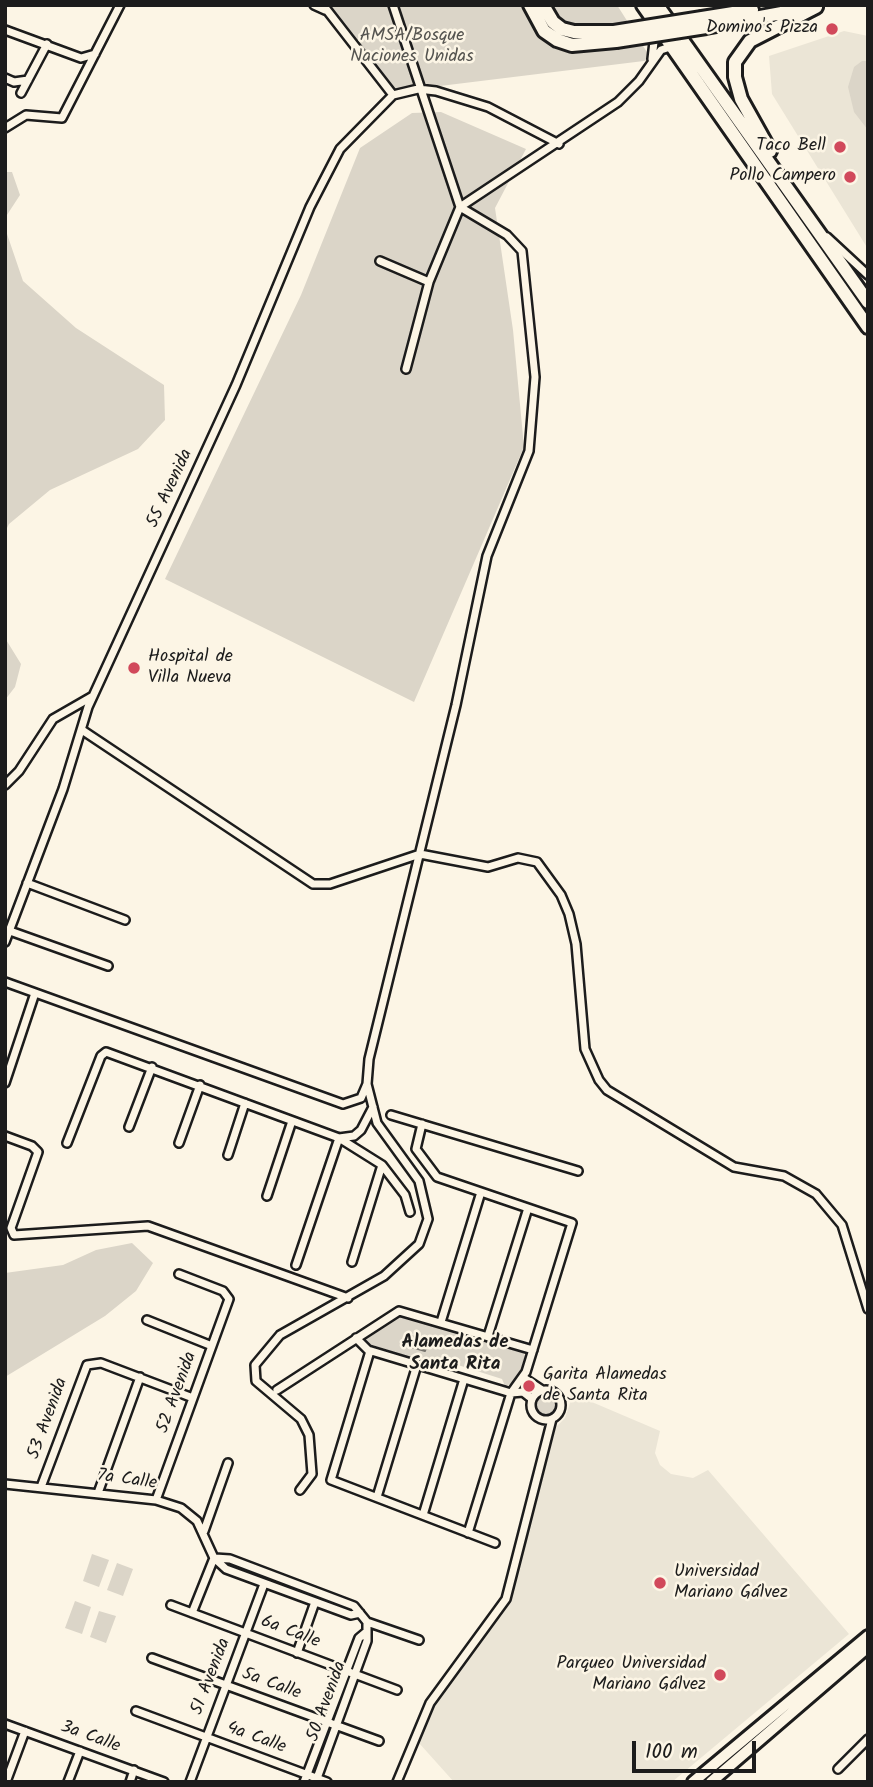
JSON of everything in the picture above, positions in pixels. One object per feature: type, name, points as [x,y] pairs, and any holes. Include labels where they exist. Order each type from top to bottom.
[{"type":"highway","points":[[530,5],[544,31],[557,40],[572,45],[784,8],[819,6]]},
{"type":"highway","points":[[543,5],[553,22],[562,29],[615,37]]},
{"type":"highway","points":[[643,5],[868,327]]},
{"type":"highway","points":[[657,5],[868,302]]},
{"type":"highway","points":[[803,209],[741,99],[734,70],[737,57],[750,41],[819,6]]},
{"type":"main road","points":[[693,1782],[868,1636]]},
{"type":"main road","points":[[711,1782],[868,1647]]},
{"type":"street","points":[[5,128],[26,115],[62,118],[120,5]]},
{"type":"street","points":[[314,5],[324,8],[393,95],[418,89],[436,91],[488,107],[559,144]]},
{"type":"street","points":[[5,982],[343,1104],[361,1098],[367,1084],[369,1059],[456,705],[488,556],[529,451],[535,377],[522,251],[507,234],[460,208],[418,89],[393,5]]},
{"type":"street","points":[[652,19],[655,32],[652,60]]},
{"type":"street","points":[[5,30],[81,58],[96,54]]},
{"type":"street","points":[[21,93],[47,44]]},
{"type":"street","points":[[406,369],[429,282],[460,208],[618,102],[639,81],[661,50],[673,46]]},
{"type":"street","points":[[5,78],[14,82],[28,80]]},
{"type":"street","name":"55 Avenida","points":[[5,942],[94,696],[236,385],[326,175],[340,149],[393,95]]},
{"type":"street","points":[[813,223],[868,275]]},
{"type":"street","points":[[380,261],[429,282]]},
{"type":"street","points":[[5,785],[15,777],[53,719],[94,696]]},
{"type":"street","points":[[82,730],[313,884],[330,884],[420,854],[488,867],[518,858],[540,865],[561,895],[569,914],[576,944],[585,1049],[599,1080],[607,1090],[733,1167],[785,1176],[816,1194],[842,1225],[868,1309]]},
{"type":"street","points":[[27,883],[125,920]]},
{"type":"street","points":[[10,931],[108,966]]},
{"type":"street","points":[[5,1083],[35,993]]},
{"type":"street","points":[[67,1143],[101,1056],[111,1052],[339,1138],[382,1165],[405,1195],[410,1212]]},
{"type":"street","points":[[129,1127],[152,1067]]},
{"type":"street","points":[[300,1490],[312,1474],[309,1434],[301,1419],[256,1381],[255,1365],[280,1335],[384,1276],[419,1244],[428,1219],[419,1181],[377,1122],[367,1084]]},
{"type":"street","points":[[179,1143],[200,1085]]},
{"type":"street","points":[[228,1155],[245,1103]]},
{"type":"street","points":[[339,1138],[354,1136],[361,1130],[373,1107]]},
{"type":"street","points":[[391,1115],[578,1171]]},
{"type":"street","points":[[267,1196],[292,1121]]},
{"type":"street","points":[[422,1124],[416,1147],[434,1174],[572,1223],[524,1378],[511,1393],[468,1533]]},
{"type":"street","points":[[5,1136],[32,1146],[38,1153],[10,1228],[14,1235],[148,1226],[348,1298]]},
{"type":"street","points":[[296,1265],[339,1138]]},
{"type":"street","points":[[352,1262],[382,1165]]},
{"type":"street","points":[[441,1322],[481,1192]]},
{"type":"street","points":[[488,1336],[528,1208]]},
{"type":"street","name":"52 Avenida","points":[[156,1500],[229,1297],[223,1291],[179,1274]]},
{"type":"street","points":[[277,1390],[398,1311],[533,1350]]},
{"type":"street","points":[[147,1320],[212,1346]]},
{"type":"street","points":[[356,1338],[370,1350],[511,1393],[523,1392],[532,1399]]},
{"type":"street","points":[[370,1350],[330,1479],[495,1543]]},
{"type":"street","name":"53 Avenida","points":[[40,1487],[83,1369],[90,1363],[101,1363],[140,1377]]},
{"type":"street","points":[[377,1497],[417,1365]]},
{"type":"street","points":[[98,1493],[140,1377],[193,1398]]},
{"type":"street","points":[[397,1782],[430,1703],[506,1599],[552,1419],[559,1412],[561,1403],[556,1394],[542,1390],[524,1378]]},
{"type":"street","points":[[423,1515],[464,1379]]},
{"type":"street","points":[[542,1390],[532,1399],[532,1412],[542,1420],[548,1439]]},
{"type":"street","points":[[542,1420],[552,1419]]},
{"type":"street","points":[[204,1531],[228,1463]]},
{"type":"street","name":"7a Calle","points":[[5,1484],[156,1500],[188,1510],[204,1531],[214,1558]]},
{"type":"street","points":[[214,1558],[226,1569],[264,1584],[351,1615],[360,1613]]},
{"type":"street","points":[[214,1558],[230,1559],[354,1606],[368,1622],[419,1640]]},
{"type":"street","points":[[192,1614],[214,1558]]},
{"type":"street","name":"51 Avenida","points":[[190,1782],[264,1584]]},
{"type":"street","points":[[297,1653],[315,1602]]},
{"type":"street","name":"6a Calle","points":[[171,1605],[397,1690]]},
{"type":"street","name":"50 Avenida","points":[[317,1780],[367,1641],[365,1633],[368,1622]]},
{"type":"street","name":"50 Avenida","points":[[306,1778],[359,1637],[365,1633]]},
{"type":"street","name":"5a Calle","points":[[152,1658],[379,1741]]},
{"type":"street","name":"4a Calle","points":[[136,1711],[306,1778],[327,1782]]},
{"type":"street","name":"3a Calle","points":[[5,1724],[164,1782]]},
{"type":"street","points":[[6,1782],[25,1731]]},
{"type":"street","points":[[838,1769],[868,1739]]},
{"type":"street","points":[[68,1782],[80,1751]]},
{"type":"street","points":[[130,1782],[134,1770]]},
{"type":"shaded area","points":[[844,31],[868,36],[868,249],[772,94],[769,56]]},
{"type":"shaded area","points":[[411,1336],[428,1341],[425,1351],[408,1346]]},
{"type":"shaded area","name":"Universidad Mariano Gálvez","points":[[573,1394],[660,1431],[655,1453],[660,1465],[671,1474],[693,1478],[708,1470],[849,1634],[672,1782],[454,1782],[419,1743],[437,1699],[511,1600],[556,1427],[565,1418]]},
{"type":"green space","name":"AMSA/Bosque Naciones Unidas","points":[[330,5],[617,5],[652,60],[391,92]]},
{"type":"green space","points":[[862,61],[868,61],[868,130],[854,112],[848,87],[854,67]]},
{"type":"green space","points":[[441,112],[526,149],[495,208],[513,330],[524,447],[414,702],[165,579],[301,295],[360,148],[412,113]]},
{"type":"green space","points":[[5,172],[12,172],[20,195],[5,218]]},
{"type":"green space","points":[[5,228],[23,281],[76,328],[164,385],[165,420],[138,449],[50,490],[9,524],[5,532]]},
{"type":"green space","points":[[5,638],[21,664],[15,687],[5,700]]},
{"type":"green space","points":[[132,1243],[153,1263],[136,1291],[105,1316],[5,1377],[5,1273],[63,1265],[96,1250]]},
{"type":"green space","points":[[400,1315],[523,1352],[525,1356],[517,1382],[505,1386],[502,1379],[458,1365],[451,1370],[366,1343],[367,1336]]},
{"type":"green space","points":[[546,1394],[554,1397],[557,1405],[554,1413],[546,1416],[538,1413],[535,1405],[538,1397]]},
{"type":"green space","points":[[92,1554],[109,1560],[99,1587],[83,1581]]},
{"type":"green space","points":[[117,1563],[133,1569],[123,1596],[107,1590]]},
{"type":"green space","points":[[75,1601],[91,1607],[82,1634],[65,1628]]},
{"type":"green space","points":[[99,1611],[116,1616],[106,1643],[90,1637]]},
{"type":"place","name":"Domino's Pizza","points":[[832,29]]},
{"type":"place","name":"Taco Bell","points":[[840,147]]},
{"type":"place","name":"Pollo Campero","points":[[850,177]]},
{"type":"place","name":"Hospital de Villa Nueva","points":[[134,668]]},
{"type":"place","name":"Garita Alamedas de Santa Rita","points":[[529,1386]]},
{"type":"place","name":"Universidad Mariano Gálvez","points":[[660,1583]]},
{"type":"place","name":"Parqueo Universidad Mariano Gálvez","points":[[720,1675]]},
{"type":"district","name":"Alamedas de Santa Rita","points":[[455,1355]]}]
